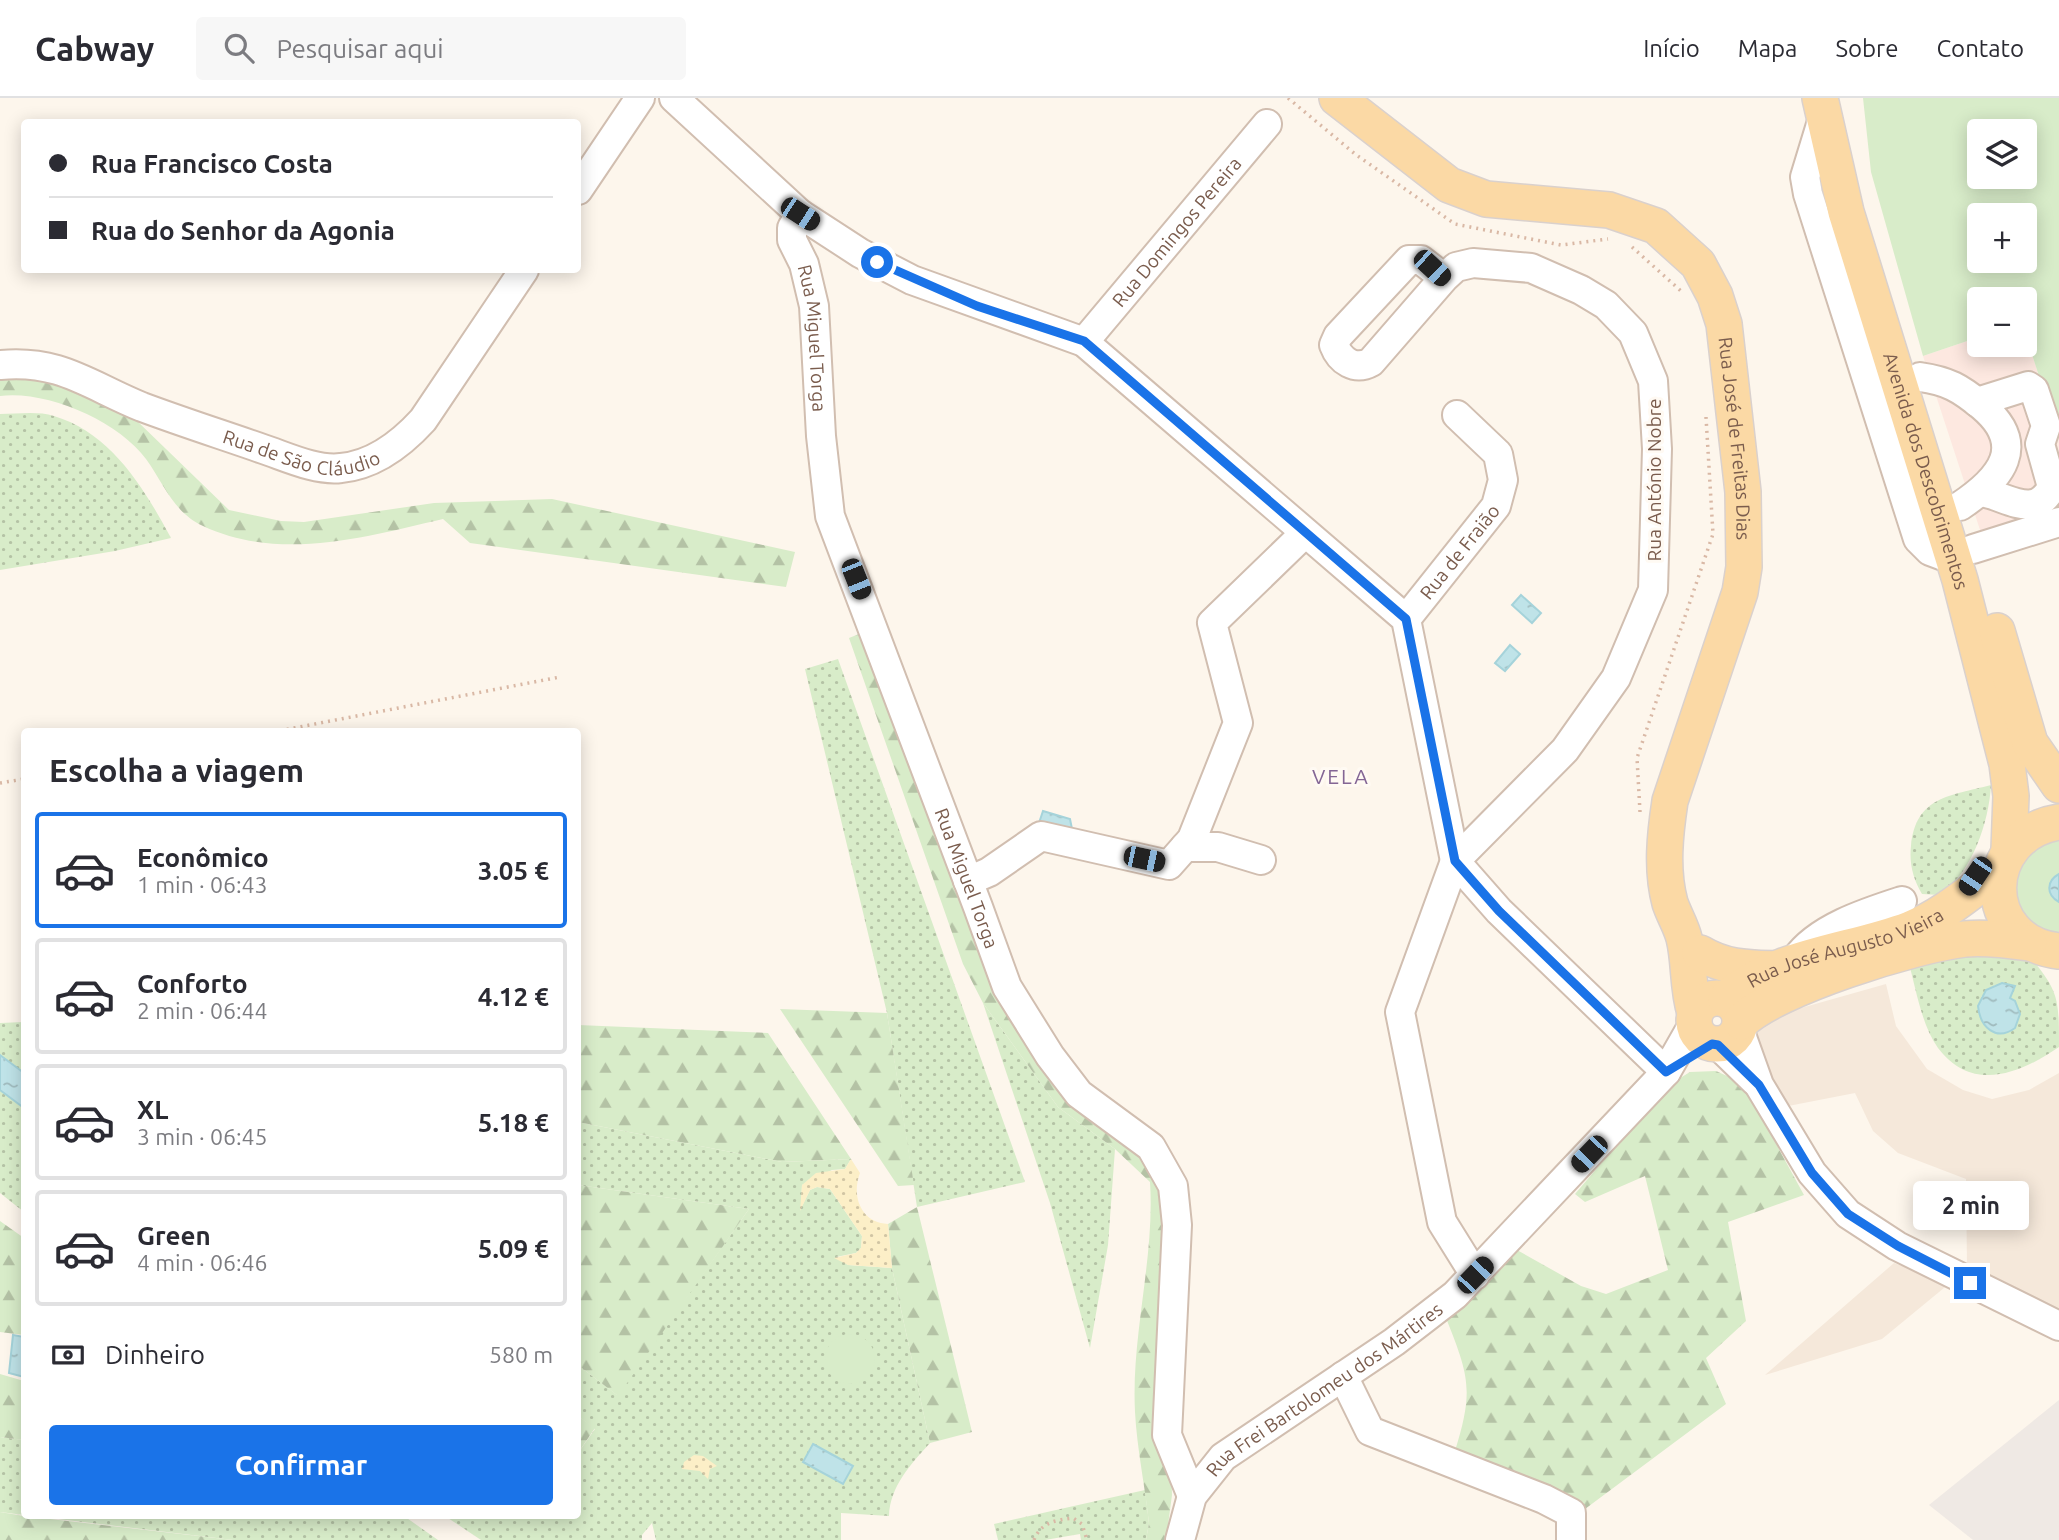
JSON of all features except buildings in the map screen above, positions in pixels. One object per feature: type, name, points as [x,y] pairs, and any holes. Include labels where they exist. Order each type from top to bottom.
[{"type":"main road","name":"Rua José de Freitas Dias","points":[[1337,98],[1439,178],[1467,194],[1499,200],[1609,210],[1657,226],[1698,264],[1715,296],[1724,324],[1729,366],[1743,492],[1745,554],[1740,592],[1670,801],[1665,833],[1666,878],[1670,902],[1692,946],[1685,967],[1718,1022]]},
{"type":"main road","name":"Avenida dos Descobrimentos","points":[[1829,105],[1920,377],[1971,499],[1964,554],[2007,764],[2011,796],[2004,860],[1997,891],[2002,911],[2013,929],[2049,952]]},
{"type":"main road","name":"Avenida dos Descobrimentos","points":[[1829,105],[1846,212],[2030,743],[2059,785]]},
{"type":"main road","points":[[1960,899],[1975,876],[2011,796]]},
{"type":"main road","name":"Rua José Augusto Vieira","points":[[1718,1022],[1737,990],[1784,966],[1911,928],[1942,913],[2004,860],[2022,835],[2039,826],[2059,822]]},
{"type":"main road","name":"Rua José Augusto Vieira","points":[[1718,1022],[1766,1002],[1926,946],[1979,938],[2049,952]]},
{"type":"main road","points":[[1692,946],[1717,963],[1737,968],[1784,966]]},
{"type":"street","points":[[581,186],[640,98]]},
{"type":"street","points":[[674,98],[800,214],[860,253],[912,280],[1084,341],[1406,619],[1455,861],[1499,911],[1666,1072]]},
{"type":"street","name":"Rua Domingos Pereira","points":[[1084,341],[1267,124]]},
{"type":"street","name":"Rua Miguel Torga","points":[[800,214],[792,228],[792,240],[804,264],[814,306],[821,436],[830,516],[968,881],[997,966],[1029,1025],[1079,1094],[1150,1147],[1173,1186],[1177,1225],[1167,1435],[1192,1496]]},
{"type":"street","name":"Rua António Nobre","points":[[1444,278],[1456,267],[1473,263],[1531,268],[1581,290],[1606,305],[1633,333],[1653,382],[1657,449],[1653,590],[1616,678],[1564,750],[1455,861]]},
{"type":"street","name":"Rua de São Cláudio","points":[[0,365],[52,368],[83,377],[140,406],[304,463],[341,468],[387,453],[423,420],[522,273]]},
{"type":"street","points":[[1920,377],[1957,386],[1999,421],[2008,443],[2005,463],[1971,499]]},
{"type":"street","points":[[1971,499],[1996,494],[2016,505],[2040,502],[2052,487],[2040,444],[2046,426],[2034,390],[2028,386],[1977,402]]},
{"type":"street","name":"Rua de Fraião","points":[[1406,619],[1496,506],[1503,480],[1499,454],[1457,415]]},
{"type":"street","points":[[2008,443],[2040,444]]},
{"type":"street","points":[[1964,554],[2059,522]]},
{"type":"street","points":[[968,881],[989,872],[1041,836],[1170,865],[1192,839],[1238,723],[1212,623],[1305,533]]},
{"type":"street","points":[[1185,847],[1218,847],[1261,860]]},
{"type":"street","points":[[1455,861],[1401,1012],[1442,1222],[1475,1275]]},
{"type":"street","points":[[1784,966],[1802,950],[1853,917],[1902,901]]},
{"type":"street","points":[[1718,1022],[1812,1173],[1848,1214],[1898,1246],[2059,1326]]},
{"type":"street","name":"Rua Frei Bartolomeu dos Mártires","points":[[1180,1540],[1192,1496],[1223,1457],[1434,1314],[1475,1275],[1666,1072],[1718,1022]]},
{"type":"street","points":[[1343,1376],[1370,1431],[1544,1499],[1571,1513],[1571,1540]]},
{"type":"path","points":[[1288,98],[1354,154],[1455,224],[1561,245],[1608,239],[1632,247],[1683,293]]},
{"type":"path","points":[[1640,823],[1637,758],[1713,534],[1706,415]]},
{"type":"path","points":[[294,728],[560,677]]},
{"type":"path","points":[[0,783],[21,780]]},
{"type":"path","points":[[1034,1540],[1046,1524],[1073,1518],[1082,1524],[1087,1540]]},
{"type":"shaded area","points":[[1967,341],[1967,357],[2033,357],[2059,438],[2059,511],[1982,536],[1923,356]]},
{"type":"shaded area","points":[[1886,984],[1896,1026],[1927,1069],[1963,1090],[1992,1099],[2029,1090],[2059,1073],[2059,1311],[1967,1266],[1966,1179],[1898,1153],[1873,1131],[1855,1093],[1778,1108],[1752,1035],[1755,1021]]},
{"type":"shaded area","points":[[1894,1263],[1950,1283],[1882,1339],[1765,1375]]},
{"type":"shaded area","points":[[2059,1400],[2059,1540],[1973,1540],[1929,1505]]},
{"type":"green space","points":[[1863,98],[2059,98],[2059,438],[2033,357],[2037,357],[2037,287],[1967,287],[1967,341],[1923,356],[1871,172]]},
{"type":"green space","points":[[0,378],[48,379],[87,393],[135,419],[229,510],[281,521],[304,522],[434,503],[552,499],[795,552],[786,587],[470,543],[443,519],[323,543],[262,543],[232,537],[203,526],[184,513],[134,445],[100,421],[59,403],[39,398],[0,396]]},
{"type":"green space","points":[[0,414],[48,414],[93,435],[124,465],[137,482],[171,538],[115,551],[0,570]]},
{"type":"green space","points":[[869,630],[989,968],[1162,1171],[1172,1495],[1166,1540],[1146,1540],[1149,1523],[1135,1412],[1136,1354],[1151,1211],[1150,1182],[1115,1149],[1058,1107],[983,1003],[963,964],[849,638]]},
{"type":"green space","points":[[838,659],[1025,1182],[917,1207],[887,1013],[805,669]]},
{"type":"green space","points":[[1991,785],[1987,815],[1970,860],[1961,874],[1940,895],[1922,894],[1911,865],[1914,829],[1920,817],[1928,808],[1949,796]]},
{"type":"green space","points":[[2059,838],[2059,937],[2033,927],[2015,902],[2016,871],[2035,846]]},
{"type":"green space","points":[[2026,952],[2045,976],[2055,995],[2059,1047],[2013,1071],[1982,1075],[1966,1071],[1952,1062],[1932,1038],[1923,1017],[1908,960]],"holes":[[[1995,985],[2015,986],[2010,998],[1981,997]]]},
{"type":"green space","points":[[983,1003],[1058,1107],[1115,1149],[1108,1245],[1090,1348],[1050,1203]]},
{"type":"green space","points":[[780,1009],[887,1013],[914,1185],[898,1186]]},
{"type":"green space","points":[[21,1022],[21,1071],[0,1055],[0,1023]]},
{"type":"green space","points":[[581,1025],[768,1033],[851,1159],[782,1162],[581,1123]]},
{"type":"green space","points":[[1716,1071],[1736,1080],[1751,1098],[1804,1195],[1728,1222],[1746,1321],[1706,1358],[1726,1404],[1581,1512],[1455,1451],[1467,1397],[1464,1369],[1446,1318],[1517,1250],[1581,1286],[1606,1294],[1668,1270],[1645,1176],[1585,1202],[1575,1194],[1667,1086],[1690,1072]]},
{"type":"green space","points":[[0,1090],[21,1106],[21,1210],[0,1193]]},
{"type":"green space","points":[[581,1123],[782,1162],[851,1159],[845,1169],[832,1170],[802,1185],[801,1208],[810,1190],[817,1187],[830,1189],[862,1236],[861,1248],[856,1253],[836,1257],[848,1265],[892,1268],[930,1443],[897,1485],[889,1516],[841,1513],[841,1540],[656,1540],[652,1523],[642,1535],[642,1540],[481,1540],[450,1519],[581,1519],[581,1449],[595,1429],[581,1418],[581,1367],[617,1395],[749,1209],[581,1185]]},
{"type":"green space","points":[[581,1185],[749,1209],[618,1396],[581,1367]]},
{"type":"green space","points":[[917,1207],[972,1432],[930,1443],[892,1268],[888,1224]]},
{"type":"green space","points":[[0,1221],[21,1236],[21,1335],[0,1332]]},
{"type":"green space","points":[[850,1334],[868,1341],[875,1359],[868,1377],[850,1384],[832,1377],[825,1359],[832,1341]]},
{"type":"green space","points":[[0,1374],[21,1380],[21,1440],[0,1437]]},
{"type":"green space","points":[[581,1418],[595,1428],[581,1449]]},
{"type":"green space","points":[[0,1437],[21,1440],[21,1515],[0,1512]]},
{"type":"green space","points":[[1145,1490],[1149,1523],[1146,1540],[1081,1540],[1080,1534],[1045,1540],[998,1540],[994,1524]]},
{"type":"green space","points":[[0,1512],[21,1516],[21,1519],[50,1519],[233,1540],[0,1540]]},
{"type":"green space","points":[[58,1519],[408,1519],[438,1540],[233,1540]]},
{"type":"sand","points":[[851,1159],[860,1173],[857,1191],[860,1207],[871,1219],[888,1224],[892,1268],[848,1265],[834,1258],[856,1253],[861,1248],[862,1236],[830,1189],[817,1187],[810,1190],[800,1211],[802,1185],[816,1173],[845,1169]]},
{"type":"sand","points":[[694,1455],[703,1456],[717,1466],[710,1469],[708,1479],[700,1471],[682,1469],[684,1462]]},
{"type":"water","points":[[1521,595],[1541,613],[1532,623],[1512,605]]},
{"type":"water","points":[[1510,645],[1520,654],[1505,671],[1495,663]]},
{"type":"water","points":[[1043,811],[1070,819],[1072,829],[1038,826]]},
{"type":"water","points":[[2059,874],[2059,902],[2052,896],[2049,888],[2052,880]]},
{"type":"water","points":[[2002,983],[2015,986],[2010,998],[2015,1001],[2020,1014],[2015,1028],[2008,1032],[1995,1033],[1982,1020],[1978,1006],[1986,990]]},
{"type":"water","points":[[0,1055],[21,1071],[21,1106],[0,1090]]},
{"type":"water","points":[[13,1335],[21,1336],[21,1376],[9,1373]]},
{"type":"water","points":[[813,1444],[853,1466],[843,1484],[803,1462]]},
{"type":"district","name":"VELA","points":[[1341,777]]},
{"type":"route","points":[[877,262],[912,280],[977,306],[1084,341],[1406,619],[1455,861],[1499,911],[1666,1072],[1712,1044],[1718,1045],[1759,1085],[1812,1173],[1848,1214],[1898,1246],[1970,1283]]}]
